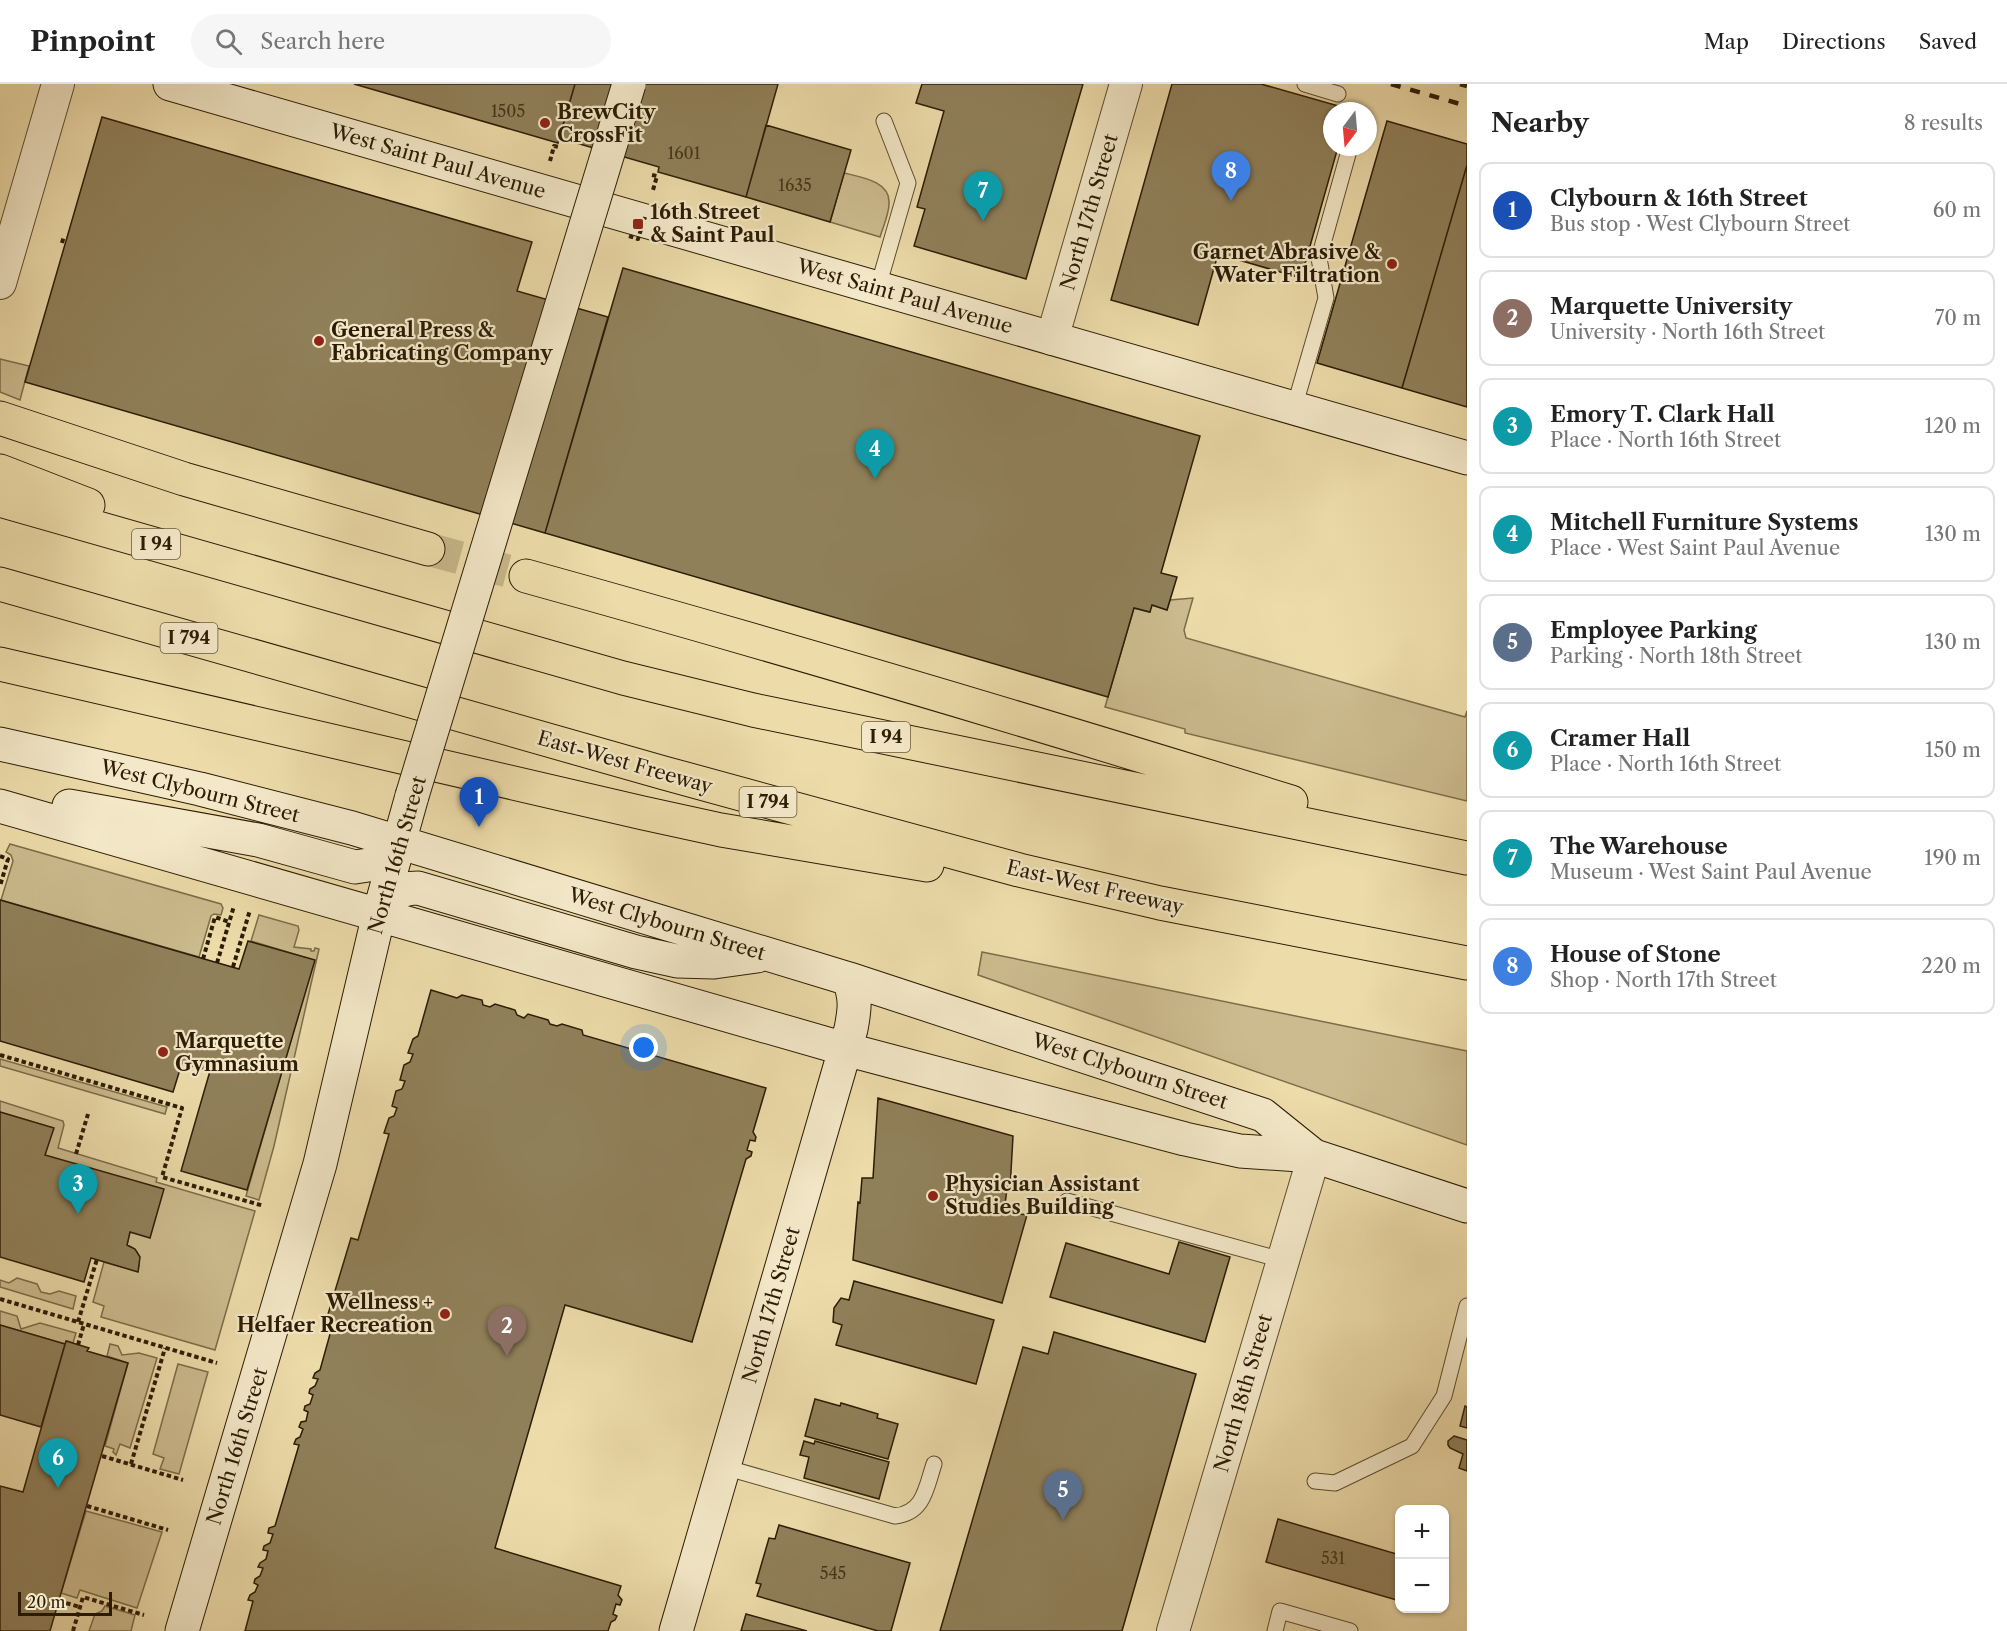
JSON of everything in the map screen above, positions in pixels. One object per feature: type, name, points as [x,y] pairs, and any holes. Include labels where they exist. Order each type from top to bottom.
[{"type":"highway","points":[[0,418],[184,479],[428,549]]},
{"type":"highway","points":[[0,471],[312,588]]},
{"type":"highway","name":"I 94","points":[[0,500],[623,678],[753,710],[1467,857]]},
{"type":"highway","points":[[526,576],[1039,725],[1467,857]]},
{"type":"highway","name":"East-West Freeway","points":[[0,584],[698,782],[1019,870],[1160,903],[1467,963]]},
{"type":"highway","points":[[0,664],[721,830],[1160,903]]},
{"type":"street","points":[[0,283],[58,84]]},
{"type":"street","name":"West Saint Paul Avenue","points":[[170,84],[1467,458]]},
{"type":"street","name":"North 16th Street","points":[[182,1631],[320,1164],[398,842],[629,84]]},
{"type":"street","name":"North 17th Street","points":[[1053,339],[1126,84]]},
{"type":"street","name":"West Clybourn Street","points":[[0,744],[200,789],[398,842],[849,979],[1263,1115],[1314,1156]]},
{"type":"street","points":[[0,799],[72,806],[258,840],[355,867],[365,867],[384,860],[398,842]]},
{"type":"street","name":"West Clybourn Street","points":[[0,806],[845,1049],[1185,1139],[1240,1151],[1314,1156],[1467,1206]]},
{"type":"street","points":[[379,914],[383,906],[396,893],[405,888],[417,888],[636,952],[677,961],[714,962],[742,957],[770,956]]},
{"type":"street","name":"North 17th Street","points":[[676,1631],[856,1008],[849,979]]},
{"type":"street","name":"North 18th Street","points":[[1173,1631],[1314,1156]]},
{"type":"lane","points":[[1305,84],[1338,94]]},
{"type":"lane","points":[[878,287],[908,183],[884,121]]},
{"type":"lane","points":[[1294,408],[1326,298],[1319,258],[1347,156]]},
{"type":"lane","points":[[1066,1201],[1282,1260]]},
{"type":"lane","points":[[1315,1481],[1335,1483],[1412,1446],[1444,1396],[1467,1306]]},
{"type":"lane","points":[[724,1467],[895,1516],[908,1514],[917,1507],[924,1496],[934,1464]]},
{"type":"lane","points":[[1275,1631],[1281,1611],[1350,1631]]},
{"type":"path","points":[[629,236],[638,239],[645,217]]},
{"type":"path","points":[[62,243],[64,236]]},
{"type":"path","points":[[0,856],[8,859],[0,886]]},
{"type":"path","points":[[217,963],[233,908]]},
{"type":"path","points":[[233,967],[249,913]]},
{"type":"path","points":[[203,959],[215,917],[229,922]]},
{"type":"path","points":[[0,1054],[182,1108],[162,1177],[264,1206]]},
{"type":"path","points":[[76,1154],[88,1114]]},
{"type":"path","points":[[78,1322],[97,1259]]},
{"type":"path","points":[[0,1299],[217,1363]]},
{"type":"path","points":[[78,1345],[84,1324]]},
{"type":"path","points":[[131,1464],[165,1348]]},
{"type":"path","points":[[102,1456],[183,1480]]},
{"type":"path","points":[[87,1506],[168,1530]]},
{"type":"path","points":[[73,1631],[83,1597],[144,1615]]},
{"type":"path","points":[[59,1601],[80,1607]]},
{"type":"shaded area","points":[[844,173],[873,181],[885,190],[889,208],[880,237],[830,222]]},
{"type":"shaded area","points":[[0,359],[29,366],[20,400],[0,392]]},
{"type":"shaded area","points":[[1193,598],[1184,630],[1186,638],[1465,717],[1467,711],[1467,801],[1185,733],[1185,729],[1105,707],[1134,608],[1149,612],[1152,605],[1167,610],[1170,600]]},
{"type":"shaded area","points":[[10,844],[221,904],[223,908],[221,915],[211,916],[199,957],[1,900],[13,861],[11,855],[6,852]]},
{"type":"shaded area","points":[[259,915],[298,926],[294,947],[311,949],[311,951],[315,948],[319,949],[274,1146],[259,1200],[246,1196],[314,960],[251,941]]},
{"type":"shaded area","points":[[982,952],[1467,1051],[1467,1145],[978,975]]},
{"type":"shaded area","points":[[0,1059],[167,1107],[165,1114],[0,1066]]},
{"type":"shaded area","points":[[0,1101],[63,1121],[58,1148],[157,1178],[156,1182],[255,1211],[215,1350],[101,1317],[104,1306],[93,1302],[104,1262],[138,1271],[138,1255],[135,1249],[127,1245],[130,1232],[150,1237],[45,1155],[53,1128],[0,1112]]},
{"type":"shaded area","points":[[17,1278],[37,1284],[41,1292],[50,1294],[59,1291],[76,1296],[73,1309],[0,1287],[0,1280],[9,1283]]},
{"type":"shaded area","points":[[0,1311],[17,1316],[21,1329],[40,1323],[76,1333],[73,1343],[67,1341],[65,1344],[0,1325]]},
{"type":"shaded area","points":[[110,1344],[118,1346],[122,1355],[139,1353],[157,1358],[130,1448],[120,1444],[116,1455],[113,1452],[114,1449],[105,1446],[128,1363],[107,1356]]},
{"type":"shaded area","points":[[178,1364],[208,1372],[179,1474],[160,1469],[164,1458],[153,1454]]},
{"type":"shaded area","points":[[86,1511],[162,1532],[137,1608],[80,1590],[77,1598],[61,1593]]},
{"type":"shaded area","points":[[105,1606],[135,1615],[131,1631],[89,1631],[95,1614],[102,1611]]},
{"type":"building","points":[[354,84],[575,84],[558,143]]},
{"type":"building","points":[[575,84],[778,84],[746,197],[658,172],[659,167],[559,138]]},
{"type":"building","points":[[922,84],[1083,84],[1026,279],[914,246],[925,209],[917,207],[944,111],[916,103]]},
{"type":"building","points":[[1172,84],[1261,84],[1324,102],[1323,156],[1335,156],[1301,278],[1218,254],[1198,325],[1111,300]]},
{"type":"building","name":"General Press & Fabricating Company","points":[[102,117],[532,242],[517,291],[608,317],[545,533],[25,382]]},
{"type":"building","name":"Garnet Abrasive & Water Filtration","points":[[1387,121],[1467,144],[1467,165],[1402,388],[1317,363]]},
{"type":"building","points":[[766,125],[851,150],[830,222],[746,197]]},
{"type":"building","points":[[1467,165],[1467,407],[1402,388]]},
{"type":"building","points":[[623,268],[1200,436],[1161,573],[1177,577],[1167,610],[1152,605],[1150,612],[1134,608],[1108,697],[545,533]]},
{"type":"building","name":"Marquette Gymnasium","points":[[0,900],[239,969],[248,941],[315,960],[247,1190],[181,1171],[210,1071],[182,1063],[173,1092],[0,1041]]},
{"type":"building","name":"Wellness + Helfaer Recreation","points":[[431,990],[457,998],[462,995],[482,1000],[483,1005],[490,1007],[495,1004],[515,1010],[517,1015],[524,1018],[528,1014],[548,1020],[550,1024],[557,1026],[562,1024],[582,1030],[583,1035],[766,1088],[753,1132],[756,1137],[755,1141],[750,1140],[747,1150],[752,1152],[751,1156],[746,1159],[692,1342],[565,1305],[495,1548],[621,1586],[618,1595],[622,1600],[620,1605],[616,1604],[613,1614],[617,1616],[611,1622],[608,1631],[245,1631],[253,1601],[248,1600],[258,1585],[254,1583],[255,1579],[260,1576],[263,1568],[258,1567],[266,1559],[268,1551],[263,1550],[264,1546],[270,1543],[273,1534],[268,1533],[269,1528],[275,1526],[299,1445],[294,1444],[303,1429],[299,1427],[301,1422],[306,1421],[308,1412],[304,1410],[305,1406],[310,1404],[313,1395],[309,1393],[310,1389],[315,1386],[318,1379],[313,1378],[320,1370],[332,1327],[325,1324],[351,1238],[358,1240],[389,1134],[384,1133],[389,1118],[394,1116],[397,1108],[392,1106],[396,1091],[402,1089],[405,1081],[400,1080],[404,1065],[410,1062],[413,1054],[408,1053],[413,1039],[418,1036]]},
{"type":"building","name":"Physician Assistant Studies Building","points":[[878,1098],[1013,1136],[1010,1189],[1007,1189],[1004,1212],[1027,1215],[1002,1303],[853,1260],[862,1178],[873,1178]]},
{"type":"building","points":[[0,1112],[54,1128],[45,1155],[164,1189],[150,1238],[130,1232],[127,1245],[135,1249],[140,1257],[138,1272],[91,1258],[84,1282],[0,1257]]},
{"type":"building","points":[[1179,1242],[1230,1257],[1205,1342],[1050,1297],[1066,1243],[1169,1274]]},
{"type":"building","points":[[854,1281],[994,1320],[976,1384],[836,1345],[842,1325],[833,1322],[834,1308],[841,1298],[849,1300]]},
{"type":"building","points":[[0,1325],[65,1344],[41,1427],[0,1415]]},
{"type":"building","points":[[1054,1332],[1196,1374],[1122,1631],[940,1631],[1023,1347],[1048,1354]]},
{"type":"building","points":[[66,1341],[89,1348],[87,1351],[128,1363],[50,1631],[0,1631],[0,1486],[23,1492]]},
{"type":"building","points":[[815,1399],[840,1406],[841,1403],[878,1414],[877,1418],[898,1424],[888,1459],[805,1436]]},
{"type":"building","points":[[1465,1406],[1467,1407],[1467,1428],[1460,1426]]},
{"type":"building","points":[[1454,1436],[1467,1440],[1467,1471],[1459,1468],[1463,1454],[1448,1445],[1448,1441]]},
{"type":"building","points":[[804,1441],[814,1444],[815,1441],[889,1462],[879,1499],[804,1478],[809,1457],[800,1455]]},
{"type":"building","points":[[1278,1519],[1395,1554],[1395,1600],[1266,1562]]},
{"type":"building","points":[[779,1525],[910,1563],[891,1631],[878,1631],[757,1596],[761,1584],[756,1583],[769,1538],[775,1539]]},
{"type":"building","points":[[746,1614],[807,1631],[741,1631]]},
{"type":"tunnel","points":[[428,549],[526,576]]},
{"type":"railway","points":[[1391,84],[1467,106]]},
{"type":"railway","points":[[1460,84],[1467,86]]},
{"type":"place","name":"BrewCity CrossFit","points":[[545,123]]},
{"type":"place","name":"House of Stone","points":[[1231,201]]},
{"type":"place","name":"The Warehouse","points":[[983,221]]},
{"type":"place","name":"16th Street & Saint Paul","points":[[638,224]]},
{"type":"place","name":"Garnet Abrasive & Water Filtration","points":[[1392,264]]},
{"type":"place","name":"General Press & Fabricating Company","points":[[319,341]]},
{"type":"place","name":"Mitchell Furniture Systems","points":[[875,479]]},
{"type":"place","name":"Clybourn & 16th Street","points":[[479,827]]},
{"type":"place","name":"Marquette Gymnasium","points":[[163,1052]]},
{"type":"place","name":"Physician Assistant Studies Building","points":[[933,1196]]},
{"type":"place","name":"Emory T. Clark Hall","points":[[78,1214]]},
{"type":"place","name":"Wellness + Helfaer Recreation","points":[[445,1314]]},
{"type":"place","name":"Marquette University","points":[[507,1356]]},
{"type":"place","name":"Cramer Hall","points":[[58,1488]]},
{"type":"place","name":"Employee Parking","points":[[1063,1520]]}]
